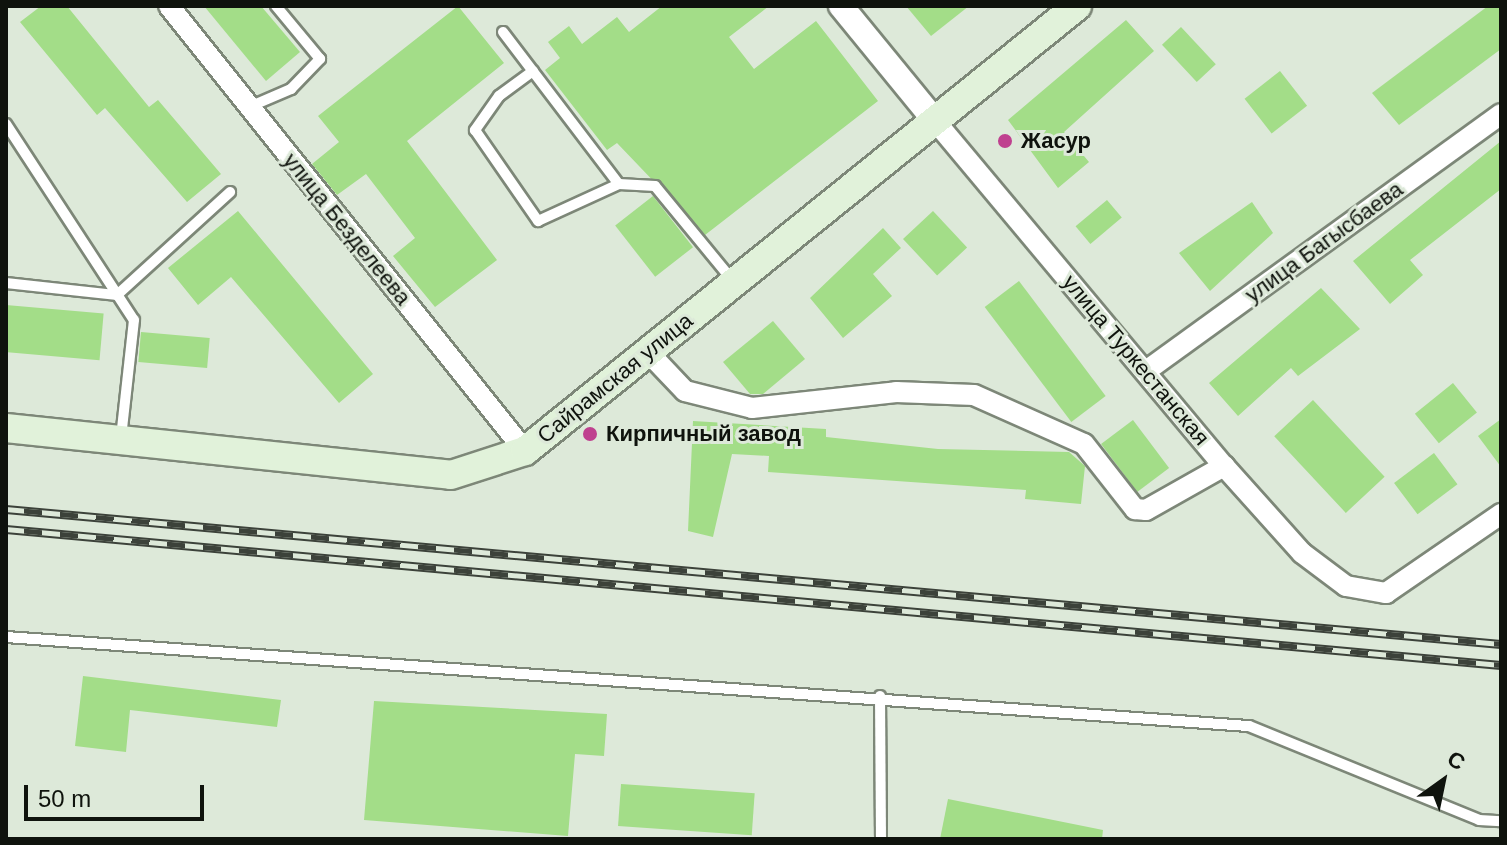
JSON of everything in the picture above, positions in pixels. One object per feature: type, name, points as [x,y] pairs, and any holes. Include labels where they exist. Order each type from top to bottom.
[{"type":"main road","name":"Сайрамская улица","points":[[6,428],[451,475],[525,451],[1077,6]]},
{"type":"street","points":[[841,6],[936,122]]},
{"type":"street","name":"улица Безделеева","points":[[176,8],[249,107],[525,451]]},
{"type":"street","name":"улица Багысбаева","points":[[1146,371],[1501,114]]},
{"type":"street","name":"улица Туркестанская","points":[[936,122],[1224,466],[1302,553],[1346,586],[1386,593],[1501,514]]},
{"type":"street","points":[[647,351],[685,391],[752,408],[896,392],[974,395],[1084,444],[1135,509],[1146,510],[1224,466]]},
{"type":"lane","points":[[249,107],[291,89],[320,59],[276,6]]},
{"type":"lane","points":[[503,32],[619,184]]},
{"type":"lane","points":[[533,71],[499,96],[475,130],[538,221],[619,184],[655,186],[734,282]]},
{"type":"lane","points":[[6,124],[134,320],[121,440]]},
{"type":"lane","points":[[6,283],[117,295],[230,192]]},
{"type":"lane","points":[[6,637],[880,696],[1249,726],[1479,820],[1501,821]]},
{"type":"lane","points":[[880,696],[881,839]]},
{"type":"building","points":[[41,6],[67,6],[149,107],[158,100],[221,174],[187,202],[105,108],[97,115],[20,22]]},
{"type":"building","points":[[204,6],[261,6],[300,52],[266,81]]},
{"type":"building","points":[[458,6],[504,63],[407,141],[497,260],[435,307],[393,256],[415,238],[366,174],[337,195],[312,164],[339,142],[318,116]]},
{"type":"building","points":[[662,6],[769,6],[729,37],[754,69],[816,21],[878,101],[705,235],[617,143],[607,150],[545,70],[560,58],[548,42],[569,26],[582,44],[617,17],[629,32]]},
{"type":"building","points":[[906,6],[969,6],[931,36]]},
{"type":"building","points":[[1488,6],[1501,6],[1501,49],[1399,125],[1372,93]]},
{"type":"building","points":[[1126,20],[1154,51],[1064,132],[1089,162],[1058,188],[1008,120]]},
{"type":"building","points":[[1181,27],[1216,64],[1197,82],[1162,45]]},
{"type":"building","points":[[1280,71],[1307,106],[1272,133],[1245,99]]},
{"type":"building","points":[[1501,141],[1501,189],[1410,260],[1423,275],[1390,304],[1353,261]]},
{"type":"building","points":[[653,196],[693,247],[655,277],[615,226]]},
{"type":"building","points":[[1107,200],[1122,218],[1090,244],[1076,226]]},
{"type":"building","points":[[1252,202],[1273,233],[1210,291],[1179,253]]},
{"type":"building","points":[[238,211],[373,374],[339,403],[231,277],[198,305],[168,268]]},
{"type":"building","points":[[933,211],[967,248],[937,276],[903,239]]},
{"type":"building","points":[[883,228],[901,248],[873,274],[892,296],[843,338],[810,298]]},
{"type":"building","points":[[1019,281],[1106,396],[1071,422],[985,307]]},
{"type":"building","points":[[1321,288],[1360,329],[1298,376],[1291,368],[1238,416],[1209,383]]},
{"type":"building","points":[[6,305],[104,314],[100,360],[6,352]]},
{"type":"building","points":[[773,321],[805,359],[763,394],[750,394],[723,362]]},
{"type":"building","points":[[141,332],[210,338],[207,368],[138,362]]},
{"type":"building","points":[[1453,383],[1477,413],[1439,443],[1415,414]]},
{"type":"building","points":[[1313,400],[1385,477],[1346,513],[1274,436]]},
{"type":"building","points":[[1501,419],[1501,467],[1478,436]]},
{"type":"building","points":[[1133,420],[1169,468],[1137,492],[1101,444]]},
{"type":"building","points":[[693,421],[826,429],[826,437],[938,449],[1069,452],[1085,466],[1081,504],[1025,499],[1026,490],[768,472],[769,456],[732,454],[713,537],[688,531]]},
{"type":"building","points":[[1434,453],[1457,484],[1418,514],[1394,483]]},
{"type":"building","points":[[83,676],[281,700],[277,727],[130,710],[126,752],[75,746]]},
{"type":"building","points":[[374,701],[607,714],[604,756],[575,754],[568,836],[364,820]]},
{"type":"building","points":[[621,784],[755,793],[752,835],[618,826]]},
{"type":"building","points":[[948,799],[1103,830],[1102,839],[940,839]]},
{"type":"railway","points":[[6,509],[1501,644]]},
{"type":"railway","points":[[6,529],[1501,665]]},
{"type":"place","name":"Жасур","points":[[1005,141]]},
{"type":"place","name":"Кирпичный завод","points":[[590,434]]}]
